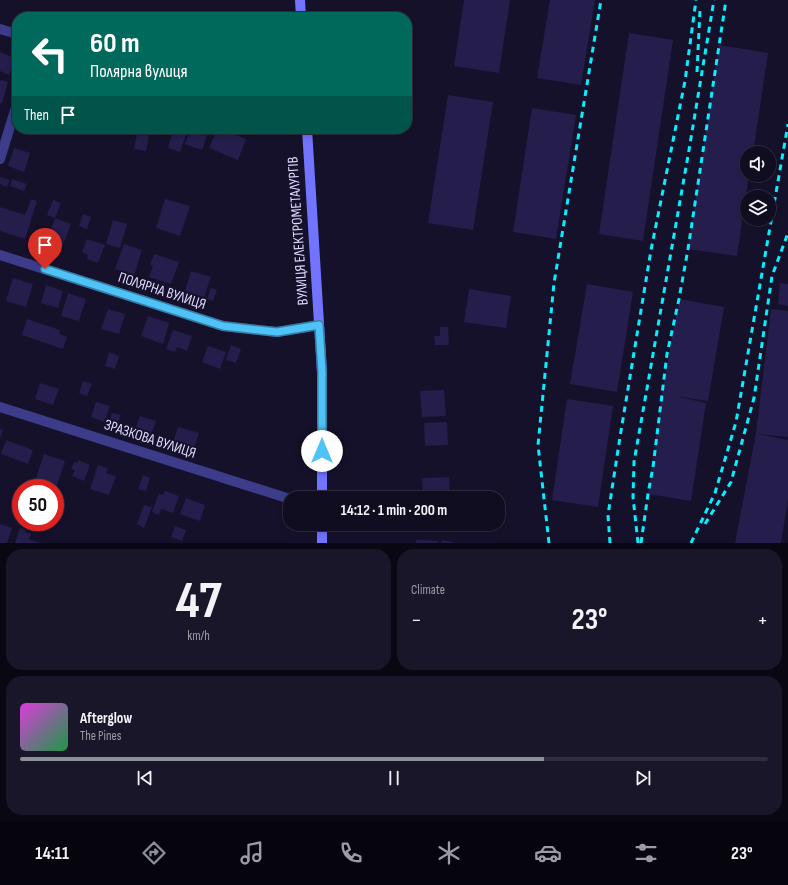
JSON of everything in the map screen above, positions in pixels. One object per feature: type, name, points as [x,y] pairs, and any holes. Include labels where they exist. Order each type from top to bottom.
[{"type":"main road","points":[[300,0],[301,12]]},
{"type":"main road","name":"ВУЛИЦЯ ЕЛЕКТРОМЕТАЛУРГІВ","points":[[305,134],[322,372],[322,491]]},
{"type":"main road","points":[[322,531],[322,543]]},
{"type":"street","points":[[0,29],[12,33]]},
{"type":"street","points":[[0,159],[12,120]]},
{"type":"street","name":"ПОЛЯРНА ВУЛИЦЯ","points":[[0,255],[223,326],[277,332],[319,325]]},
{"type":"street","name":"ЗРАЗКОВА ВУЛИЦЯ","points":[[0,407],[283,497]]},
{"type":"building","points":[[464,0],[510,0],[499,73],[454,66]]},
{"type":"building","points":[[550,0],[595,0],[581,85],[537,78]]},
{"type":"building","points":[[629,33],[673,40],[643,241],[599,234]]},
{"type":"building","points":[[719,45],[768,53],[754,146],[740,146],[740,182],[748,182],[747,190],[740,190],[740,226],[741,226],[737,256],[688,249]]},
{"type":"building","points":[[0,52],[12,57],[12,66],[9,75],[0,71]]},
{"type":"building","points":[[0,80],[8,82],[2,103],[0,103]]},
{"type":"building","points":[[448,95],[493,102],[473,230],[428,223]]},
{"type":"building","points":[[532,108],[576,115],[556,239],[513,232]]},
{"type":"building","points":[[137,134],[149,134],[146,151],[134,149]]},
{"type":"building","points":[[172,134],[186,135],[180,152],[168,148]]},
{"type":"building","points":[[189,134],[207,134],[202,150],[185,144]]},
{"type":"building","points":[[215,134],[234,134],[246,139],[238,160],[209,148]]},
{"type":"building","points":[[14,148],[30,153],[24,172],[8,166]]},
{"type":"building","points":[[0,177],[10,180],[7,187],[0,184]]},
{"type":"building","points":[[12,179],[27,184],[24,191],[10,186]]},
{"type":"building","points":[[31,199],[37,201],[25,239],[0,231],[0,207],[25,215]]},
{"type":"building","points":[[165,199],[190,206],[180,236],[156,228]]},
{"type":"building","points":[[53,200],[61,203],[55,218],[47,215]]},
{"type":"building","points":[[83,214],[91,217],[87,229],[79,226]]},
{"type":"building","points":[[55,218],[71,224],[61,250],[45,244]]},
{"type":"building","points":[[113,220],[127,224],[120,248],[106,244]]},
{"type":"building","points":[[87,239],[105,245],[98,263],[87,259],[88,255],[82,252]]},
{"type":"building","points":[[124,244],[142,250],[134,276],[115,269]]},
{"type":"building","points":[[154,254],[179,262],[171,284],[149,277],[153,266],[150,265]]},
{"type":"building","points":[[191,271],[211,277],[204,297],[185,291]]},
{"type":"building","points":[[13,278],[33,284],[26,307],[6,301]]},
{"type":"building","points":[[780,283],[788,284],[788,306],[778,304]]},
{"type":"building","points":[[587,284],[633,292],[617,392],[570,384]]},
{"type":"building","points":[[46,285],[63,291],[58,308],[41,303]]},
{"type":"building","points":[[211,288],[217,290],[213,301],[207,299]]},
{"type":"building","points":[[469,289],[511,296],[506,328],[464,322]]},
{"type":"building","points":[[68,293],[86,299],[79,321],[61,316]]},
{"type":"building","points":[[679,299],[724,307],[708,401],[675,396],[706,403],[691,501],[648,494],[662,393]]},
{"type":"building","points":[[108,309],[125,314],[119,334],[101,329]]},
{"type":"building","points":[[771,309],[788,311],[788,437],[758,434],[788,440],[788,500],[781,543],[735,543],[756,433]]},
{"type":"building","points":[[148,316],[169,323],[163,344],[141,336]]},
{"type":"building","points":[[27,319],[60,330],[59,334],[67,337],[63,349],[22,335]]},
{"type":"building","points":[[440,327],[448,327],[449,345],[435,345],[434,336],[440,336]]},
{"type":"building","points":[[173,330],[192,336],[187,351],[177,347],[175,352],[166,349]]},
{"type":"building","points":[[231,345],[241,349],[236,363],[226,360]]},
{"type":"building","points":[[208,346],[226,352],[220,369],[202,362]]},
{"type":"building","points":[[109,352],[119,356],[115,369],[105,366]]},
{"type":"building","points":[[83,381],[92,384],[87,396],[79,393]]},
{"type":"building","points":[[40,383],[59,389],[53,405],[35,399]]},
{"type":"building","points":[[444,390],[446,416],[422,417],[420,391]]},
{"type":"building","points":[[567,399],[613,406],[598,507],[552,500]]},
{"type":"building","points":[[96,402],[110,406],[104,422],[91,417]]},
{"type":"building","points":[[112,413],[121,415],[116,428],[108,425]]},
{"type":"building","points":[[140,416],[156,421],[151,435],[135,429]]},
{"type":"building","points":[[447,422],[448,445],[425,446],[424,423]]},
{"type":"building","points":[[178,427],[199,433],[194,449],[173,442]]},
{"type":"building","points":[[0,429],[3,430],[0,438]]},
{"type":"building","points":[[6,440],[33,450],[28,464],[1,454]]},
{"type":"building","points":[[44,454],[65,461],[59,479],[36,478]]},
{"type":"building","points":[[78,460],[90,465],[84,481],[72,476],[75,470],[71,469],[74,462],[77,463]]},
{"type":"building","points":[[98,465],[108,468],[106,473],[116,476],[109,495],[90,489]]},
{"type":"building","points":[[143,475],[150,478],[146,491],[138,489]]},
{"type":"building","points":[[449,477],[450,491],[423,491],[422,478]]},
{"type":"building","points":[[165,491],[179,496],[173,513],[161,509],[159,515],[152,512],[159,494],[163,495]]},
{"type":"building","points":[[186,498],[205,505],[200,521],[180,514]]},
{"type":"building","points":[[144,505],[152,507],[144,528],[137,524]]},
{"type":"building","points":[[0,524],[12,528],[7,543],[0,543]]},
{"type":"building","points":[[175,526],[186,530],[182,541],[171,537]]},
{"type":"building","points":[[19,531],[26,531],[31,534],[29,539],[40,543],[15,543]]},
{"type":"building","points":[[416,540],[438,541],[438,543],[416,543]]},
{"type":"building","points":[[442,540],[453,542],[453,543],[441,543]]},
{"type":"railway","points":[[549,543],[538,445],[554,283],[601,0]]},
{"type":"railway","points":[[610,543],[608,515],[620,437],[651,250],[685,81],[696,0]]},
{"type":"railway","points":[[638,543],[633,497],[634,462],[714,0]]},
{"type":"railway","points":[[641,543],[653,467],[667,354],[688,249],[726,0]]},
{"type":"railway","points":[[697,72],[700,10]]},
{"type":"railway","points":[[691,543],[715,493],[736,422],[788,124]]},
{"type":"railway","points":[[705,524],[731,482],[754,398],[772,276],[788,233]]},
{"type":"route","points":[[45,269],[223,326],[277,332],[319,325],[322,372],[322,451]]}]
